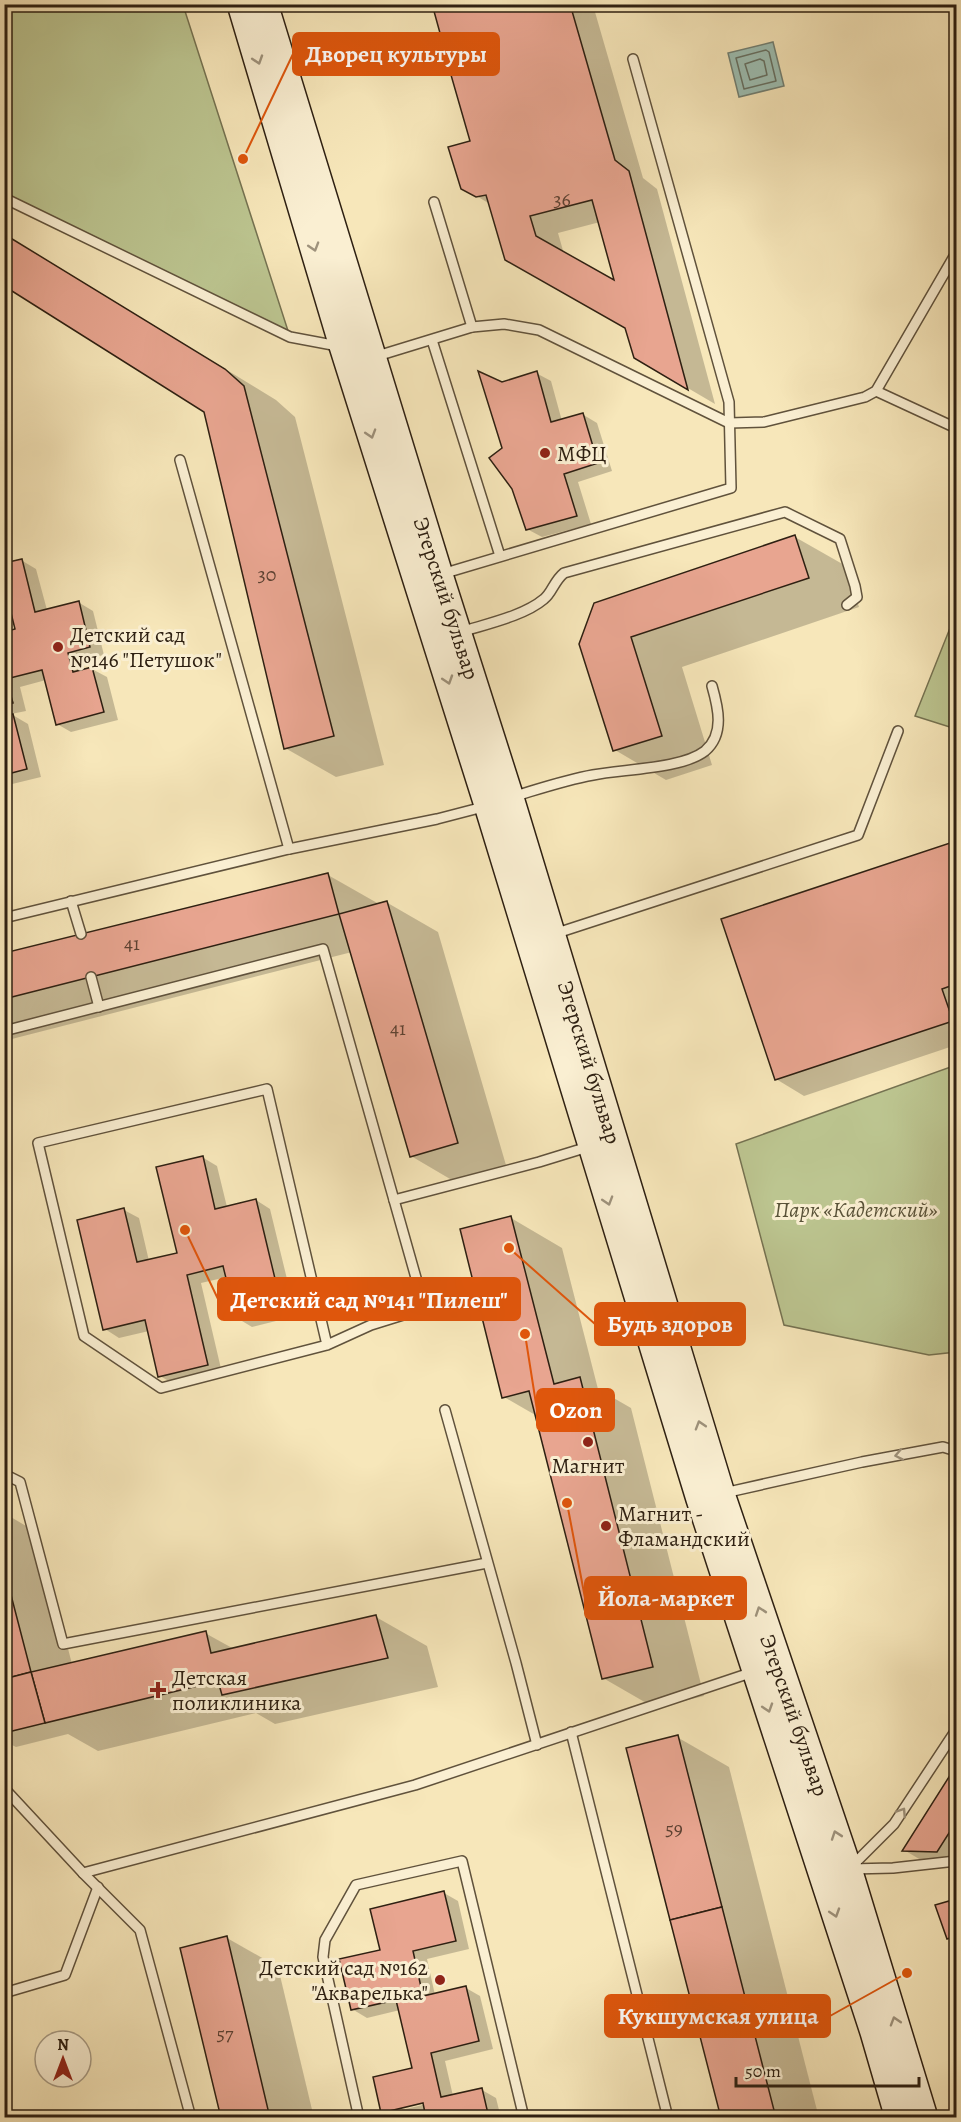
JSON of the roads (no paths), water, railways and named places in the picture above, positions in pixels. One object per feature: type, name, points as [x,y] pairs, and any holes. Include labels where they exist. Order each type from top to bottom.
[{"type":"main road","name":"Эгерский бульвар","points":[[241,4],[358,352],[499,802],[602,1142],[697,1488],[767,1667],[835,1873],[924,2118]]},
{"type":"main road","name":"Эгерский бульвар","points":[[264,4],[358,352]]},
{"type":"main road","name":"Эгерский бульвар","points":[[499,802],[551,934],[602,1142],[721,1494],[767,1667]]},
{"type":"main road","name":"Эгерский бульвар","points":[[835,1873],[874,2032],[899,2118]]},
{"type":"lane","points":[[428,578],[731,488],[729,402],[633,59]]},
{"type":"lane","points":[[4,198],[290,337],[358,352],[432,340],[472,327],[504,324],[538,330],[729,423],[764,422],[865,397],[876,391],[957,253]]},
{"type":"lane","points":[[434,202],[472,327]]},
{"type":"lane","points":[[432,340],[500,556]]},
{"type":"lane","points":[[876,391],[957,428]]},
{"type":"lane","points":[[180,460],[289,849]]},
{"type":"lane","points":[[447,637],[533,607],[546,597],[555,581],[564,573],[785,512],[840,539],[857,597],[847,605]]},
{"type":"lane","points":[[4,918],[289,849],[437,819],[592,775],[687,761],[706,750],[717,731],[719,711],[712,686]]},
{"type":"lane","points":[[551,934],[858,835],[898,731]]},
{"type":"lane","points":[[71,901],[81,934]]},
{"type":"lane","points":[[4,1031],[323,949],[422,1299],[416,1311],[371,1325],[327,1345],[161,1388],[84,1336],[38,1143],[267,1089],[327,1345]]},
{"type":"lane","points":[[91,977],[99,1007]]},
{"type":"lane","points":[[394,1200],[538,1162],[602,1142]]},
{"type":"lane","points":[[445,1410],[537,1745]]},
{"type":"lane","points":[[721,1494],[931,1449],[943,1447],[957,1451]]},
{"type":"lane","points":[[4,1474],[20,1482],[63,1644],[487,1563]]},
{"type":"lane","points":[[83,1873],[415,1785],[767,1667]]},
{"type":"lane","points":[[835,1873],[894,1824],[957,1730]]},
{"type":"lane","points":[[571,1732],[668,2118]]},
{"type":"lane","points":[[4,1788],[140,1930],[191,2118]]},
{"type":"lane","points":[[359,2118],[323,1957],[325,1940],[356,1885],[462,1861],[524,2118]]},
{"type":"lane","points":[[835,1873],[957,1861]]},
{"type":"lane","points":[[4,1993],[65,1975],[98,1887]]},
{"type":"water","points":[[773,42],[784,86],[739,97],[728,53]]},
{"type":"place","name":"Дворец культуры","points":[[243,159]]},
{"type":"place","name":"МФЦ","points":[[545,453]]},
{"type":"place","name":"Детский сад №146 \"Петушок\"","points":[[58,647]]},
{"type":"place","name":"Детский сад №141 \"Пилеш\"","points":[[185,1230]]},
{"type":"place","name":"Будь здоров","points":[[509,1248]]},
{"type":"place","name":"Ozon","points":[[525,1334]]},
{"type":"place","name":"Магнит","points":[[588,1442]]},
{"type":"place","name":"Йола-маркет","points":[[567,1503]]},
{"type":"place","name":"Магнит - Фламандский","points":[[606,1526]]},
{"type":"place","name":"Детская поликлиника","points":[[158,1690]]},
{"type":"place","name":"Кукшумская улица","points":[[907,1973]]},
{"type":"place","name":"Детский сад №162 \"Акварелька\"","points":[[440,1980]]},
{"type":"park label","name":"Парк «Кадетский»","points":[[856,1209]]}]
